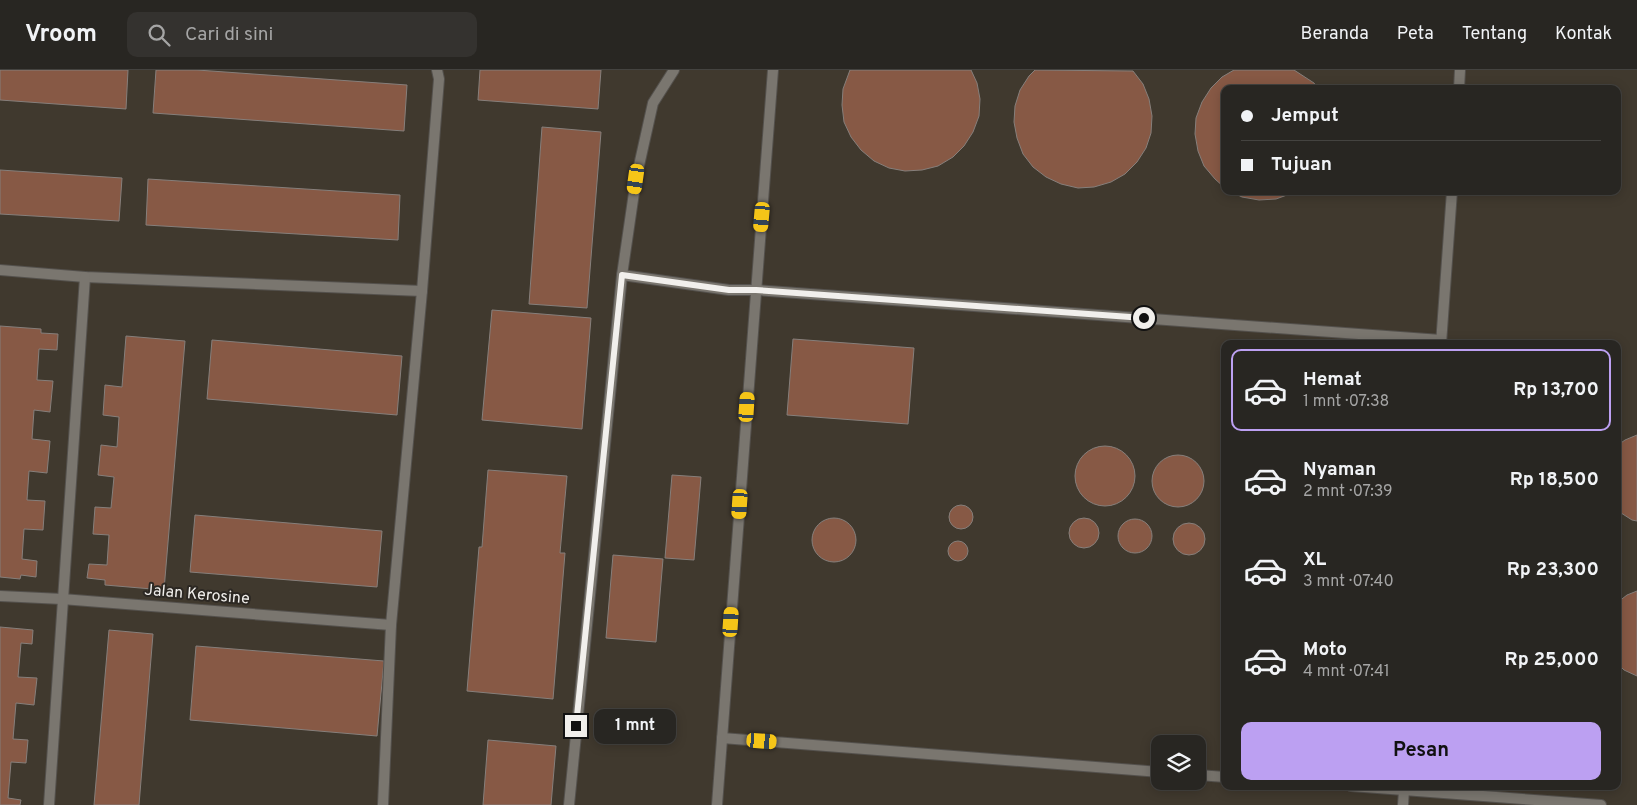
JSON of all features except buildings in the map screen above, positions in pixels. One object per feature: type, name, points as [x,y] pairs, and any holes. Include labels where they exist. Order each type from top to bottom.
[{"type":"lane","points":[[384,805],[391,625],[422,291],[439,79],[437,70]]},
{"type":"lane","points":[[569,805],[622,275],[636,179],[653,104],[674,70]]},
{"type":"lane","points":[[716,805],[774,70]]},
{"type":"lane","points":[[1459,85],[1460,70]]},
{"type":"lane","points":[[1441,340],[1452,195]]},
{"type":"lane","points":[[0,270],[85,277],[422,291]]},
{"type":"lane","points":[[622,275],[729,290],[756,290],[1415,340]]},
{"type":"lane","points":[[49,805],[85,277]]},
{"type":"lane","name":"Jalan Kerosine","points":[[0,596],[62,599],[391,625]]},
{"type":"lane","points":[[722,738],[1151,771]]},
{"type":"lane","points":[[1206,775],[1221,777]]},
{"type":"lane","points":[[1403,805],[1404,790]]},
{"type":"lane","points":[[1431,790],[1601,805]]},
{"type":"shaded area","points":[[0,70],[1637,70],[1637,805],[0,805]]},
{"type":"route","points":[[576,726],[622,275],[729,290],[756,290],[1144,318]]}]
